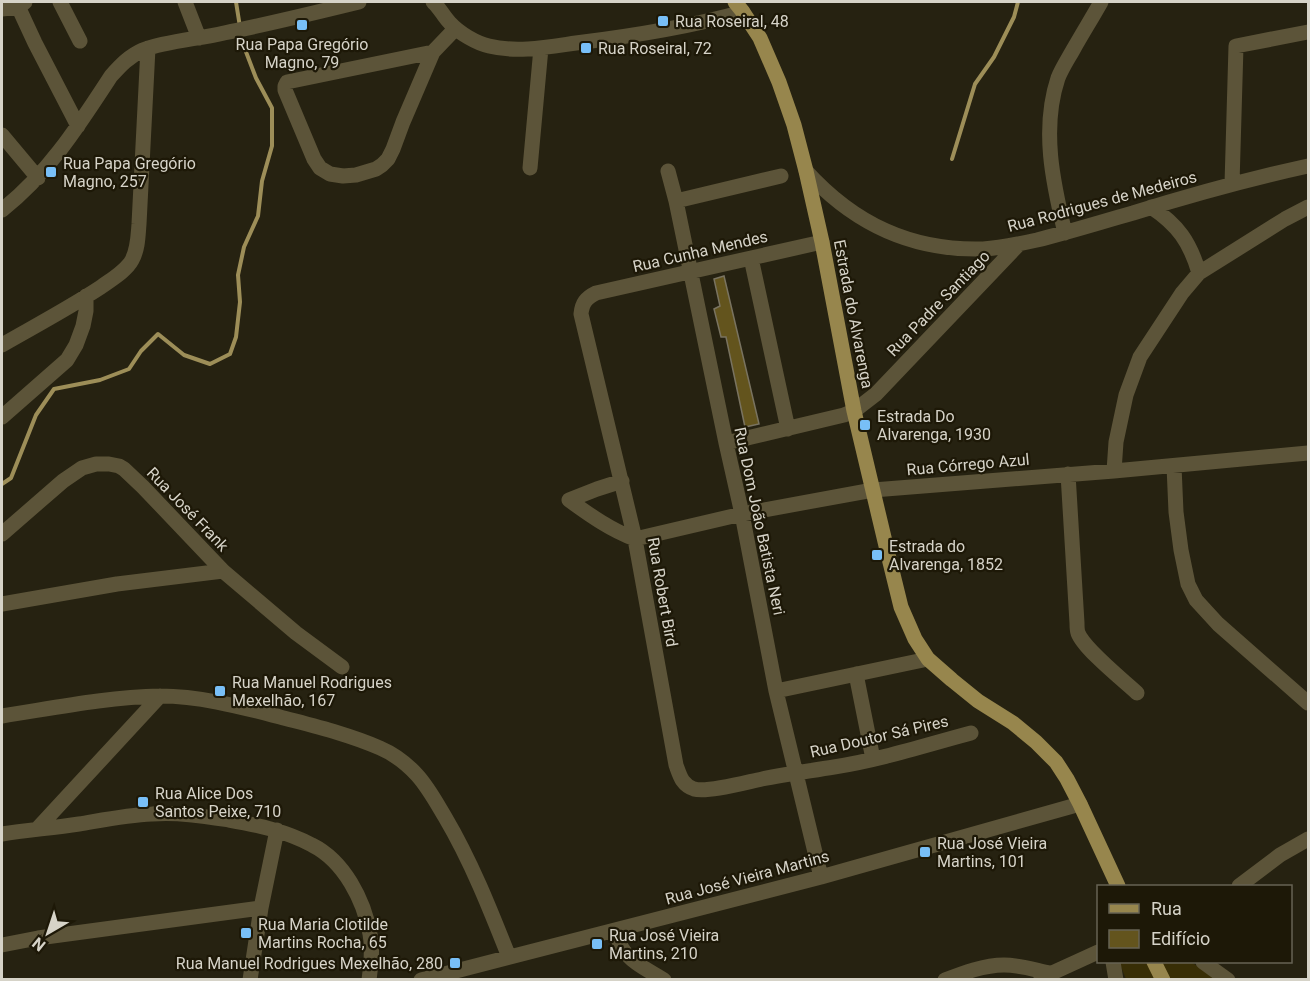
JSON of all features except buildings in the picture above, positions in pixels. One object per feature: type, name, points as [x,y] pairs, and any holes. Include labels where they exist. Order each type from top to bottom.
[{"type":"main road","name":"Estrada do Alvarenga","points":[[739,7],[760,38],[775,71],[794,125],[822,242],[854,411],[901,607],[915,639],[928,659],[978,701],[1013,723],[1056,762],[1080,804],[1118,885]]},
{"type":"main road","points":[[1154,963],[1163,980]]},
{"type":"street","points":[[60,2],[80,41]]},
{"type":"street","points":[[185,2],[199,38]]},
{"type":"street","points":[[2,210],[38,178],[78,126],[111,76],[133,55],[148,48],[359,2]]},
{"type":"street","points":[[433,2],[455,28],[488,46],[504,48],[541,48],[677,28],[739,7]]},
{"type":"street","points":[[1065,233],[1050,163],[1052,105],[1059,76],[1101,2]]},
{"type":"street","points":[[2,9],[20,3],[35,43],[78,126]]},
{"type":"street","points":[[433,52],[289,81],[285,84],[285,90],[300,127],[320,168],[330,174],[356,175],[376,169],[388,159],[433,52],[455,28]]},
{"type":"street","points":[[1232,184],[1236,46],[1308,32]]},
{"type":"street","points":[[2,345],[86,297],[125,269],[136,253],[148,48]]},
{"type":"street","points":[[530,168],[541,48]]},
{"type":"street","points":[[2,135],[38,178]]},
{"type":"street","name":"Rua Rodrigues de Medeiros","points":[[806,171],[840,204],[872,225],[897,236],[925,245],[984,249],[1019,244],[1065,233],[1232,184],[1308,166]]},
{"type":"street","name":"Rua Dom João Batista Neri","points":[[669,171],[742,514],[776,691],[820,877]]},
{"type":"street","points":[[676,201],[781,176]]},
{"type":"street","name":"Rua Rodrigues de Medeiros","points":[[813,202],[823,199],[840,204]]},
{"type":"street","points":[[1151,207],[1165,217],[1182,235],[1194,257],[1199,273]]},
{"type":"street","points":[[1114,471],[1116,442],[1126,395],[1140,357],[1182,293],[1199,273],[1308,207]]},
{"type":"street","name":"Rua Cunha Mendes","points":[[587,299],[596,293],[822,242]]},
{"type":"street","name":"Rua Padre Santiago","points":[[854,411],[883,387],[1019,244]]},
{"type":"street","points":[[751,258],[788,429]]},
{"type":"street","points":[[2,417],[67,360],[83,326],[86,297]]},
{"type":"street","name":"Rua Robert Bird","points":[[587,299],[581,314],[636,539],[676,765],[681,779],[688,786],[697,790],[795,772]]},
{"type":"street","points":[[726,443],[854,411]]},
{"type":"street","name":"Rua Córrego Azul","points":[[636,539],[742,514],[873,490],[1308,453]]},
{"type":"street","name":"Rua José Frank","points":[[2,534],[63,481],[82,468],[96,464],[118,466],[131,475],[223,572],[296,633],[342,667]]},
{"type":"street","points":[[1174,465],[1176,512],[1181,550],[1188,584],[1196,600],[1218,624],[1308,703]]},
{"type":"street","points":[[1068,474],[1078,633],[1084,643],[1137,693]]},
{"type":"street","points":[[622,481],[569,500],[603,524],[636,539]]},
{"type":"street","points":[[2,604],[117,584],[223,572]]},
{"type":"street","points":[[776,691],[928,659]]},
{"type":"street","points":[[856,674],[873,759]]},
{"type":"street","points":[[37,829],[160,696]]},
{"type":"street","points":[[2,716],[132,697],[176,696],[222,703],[318,727],[382,749],[401,760],[417,775],[432,796],[454,833],[485,895],[509,957]]},
{"type":"street","name":"Rua Doutor Sá Pires","points":[[795,772],[873,759],[971,734]]},
{"type":"street","name":"Rua José Vieira Martins","points":[[427,979],[820,877],[1080,804]]},
{"type":"street","points":[[2,834],[152,814],[183,814],[247,823],[277,830],[314,845],[331,858],[350,881],[365,912],[371,936],[372,962],[369,980]]},
{"type":"street","points":[[250,980],[261,908],[277,830]]},
{"type":"street","points":[[1240,885],[1280,855],[1308,839]]},
{"type":"street","points":[[2,945],[38,938],[261,908]]},
{"type":"street","points":[[615,930],[628,956],[664,980]]},
{"type":"street","points":[[945,980],[985,967],[1003,965],[1022,966],[1045,976],[1097,952]]},
{"type":"street","points":[[1113,963],[1116,980]]},
{"type":"street","points":[[1204,963],[1228,980]]},
{"type":"shaded area","points":[[1119,963],[1193,963],[1217,979],[1126,979]]},
{"type":"waterway","points":[[236,2],[240,27]]},
{"type":"waterway","points":[[952,159],[975,84],[994,57],[1014,17],[1018,2]]},
{"type":"waterway","points":[[2,484],[11,478],[36,415],[54,389],[100,380],[129,369],[141,351],[158,334],[184,355],[210,364],[230,354],[236,337],[240,302],[238,275],[244,247],[258,216],[262,181],[272,146],[272,108],[256,78],[241,35]]},
{"type":"place","name":"Rua Roseiral, 48","points":[[663,21]]},
{"type":"place","name":"Rua Papa Gregório Magno, 79","points":[[302,25]]},
{"type":"place","name":"Rua Roseiral, 72","points":[[586,48]]},
{"type":"place","name":"Rua Papa Gregório Magno, 257","points":[[51,172]]},
{"type":"place","name":"Estrada Do Alvarenga, 1930","points":[[865,425]]},
{"type":"place","name":"Estrada do Alvarenga, 1852","points":[[877,555]]},
{"type":"place","name":"Rua Manuel Rodrigues Mexelhão, 167","points":[[220,691]]},
{"type":"place","name":"Rua Alice Dos Santos Peixe, 710","points":[[143,802]]},
{"type":"place","name":"Rua José Vieira Martins, 101","points":[[925,852]]},
{"type":"place","name":"Rua Maria Clotilde Martins Rocha, 65","points":[[246,933]]},
{"type":"place","name":"Rua José Vieira Martins, 210","points":[[597,944]]},
{"type":"place","name":"Rua Manuel Rodrigues Mexelhão, 280","points":[[455,963]]}]
